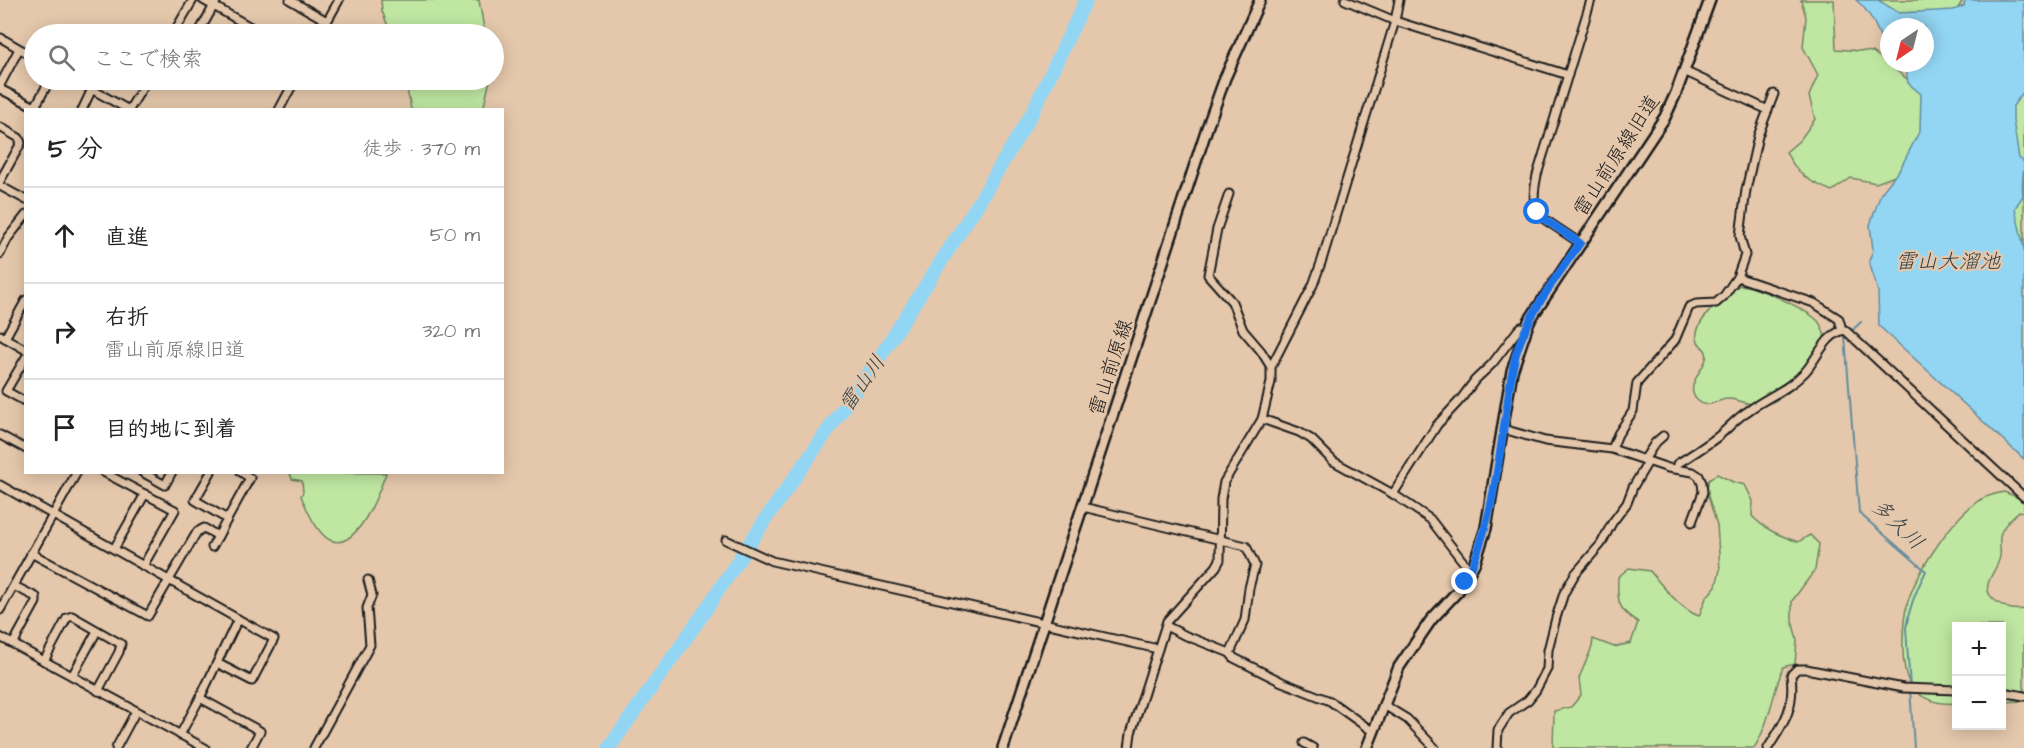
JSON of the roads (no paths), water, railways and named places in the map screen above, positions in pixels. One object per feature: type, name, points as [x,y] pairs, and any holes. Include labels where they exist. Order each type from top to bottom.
[{"type":"street","points":[[179,24],[193,0]]},
{"type":"street","points":[[202,0],[215,3],[248,24]]},
{"type":"street","points":[[290,0],[327,21]]},
{"type":"street","points":[[325,24],[339,0]]},
{"type":"street","name":"雷山前原線","points":[[1004,748],[1207,128],[1225,78],[1260,0]]},
{"type":"street","points":[[1345,0],[1395,21],[1568,75]]},
{"type":"street","points":[[1129,748],[1131,733],[1167,621],[1220,560],[1221,499],[1224,482],[1262,419],[1271,382],[1271,367],[1313,285],[1395,21],[1399,0]]},
{"type":"street","points":[[1580,243],[1541,217],[1537,212],[1534,196],[1537,175],[1591,0]]},
{"type":"street","name":"雷山前原線旧道","points":[[1367,748],[1399,667],[1431,620],[1458,591],[1471,570],[1486,528],[1514,363],[1525,329],[1534,311],[1659,128],[1670,107],[1710,0]]},
{"type":"street","points":[[203,24],[215,3]]},
{"type":"street","points":[[1,38],[24,52]]},
{"type":"street","points":[[19,49],[0,86],[2,90],[33,106],[36,105],[44,90]]},
{"type":"street","points":[[1684,71],[1768,110]]},
{"type":"street","points":[[82,108],[91,90]]},
{"type":"street","points":[[94,90],[125,108]]},
{"type":"street","points":[[130,108],[141,90]]},
{"type":"street","points":[[280,108],[290,90]]},
{"type":"street","points":[[1612,449],[1618,434],[1633,411],[1637,383],[1675,340],[1689,308],[1696,304],[1716,303],[1724,297],[1737,277],[1745,255],[1740,236],[1746,190],[1758,136],[1774,94]]},
{"type":"street","points":[[0,127],[19,138],[21,143],[0,181]]},
{"type":"street","points":[[0,186],[24,199]]},
{"type":"street","points":[[1228,194],[1217,229],[1209,275],[1232,302],[1243,330],[1271,367]]},
{"type":"street","points":[[0,254],[8,238],[24,217]]},
{"type":"street","points":[[0,233],[8,238]]},
{"type":"street","points":[[1737,277],[1814,303],[1839,319],[1846,332],[2024,497]]},
{"type":"street","points":[[24,303],[2,336],[24,348]]},
{"type":"street","points":[[1393,494],[1437,425],[1461,399],[1474,380],[1492,364],[1518,330],[1521,327],[1525,329]]},
{"type":"street","points":[[1677,468],[1677,464],[1713,440],[1743,414],[1795,382],[1830,338],[1846,332]]},
{"type":"street","points":[[24,360],[6,391],[24,401]]},
{"type":"street","points":[[1262,419],[1311,438],[1333,461],[1393,494],[1430,519],[1471,570]]},
{"type":"street","points":[[1503,429],[1545,441],[1612,449],[1646,461],[1693,472],[1699,476],[1702,492],[1692,522]]},
{"type":"street","points":[[0,435],[24,448]]},
{"type":"street","points":[[1497,748],[1498,730],[1509,713],[1528,700],[1547,669],[1548,650],[1564,593],[1575,574],[1601,544],[1626,503],[1654,443],[1662,436]]},
{"type":"street","points":[[107,474],[175,510],[143,566]]},
{"type":"street","points":[[146,474],[165,485],[171,474]]},
{"type":"street","points":[[211,474],[195,500],[227,519]]},
{"type":"street","points":[[212,547],[250,477],[245,474]]},
{"type":"street","points":[[0,610],[75,475]]},
{"type":"street","points":[[0,485],[274,639],[252,681],[217,663]]},
{"type":"street","points":[[114,549],[145,494]]},
{"type":"street","points":[[1083,507],[1246,546],[1255,565],[1245,620],[1230,653]]},
{"type":"street","points":[[31,553],[148,616],[197,532],[204,528],[218,536]]},
{"type":"street","points":[[726,540],[762,557],[1158,649]]},
{"type":"street","points":[[314,748],[370,645],[367,608],[372,595],[368,580]]},
{"type":"street","points":[[13,644],[36,602],[36,597],[14,586]]},
{"type":"street","points":[[44,661],[67,618],[72,616],[121,644],[98,691]]},
{"type":"street","points":[[180,735],[238,619]]},
{"type":"street","points":[[1166,626],[1230,653],[1234,658],[1282,682],[1330,701],[1372,731]]},
{"type":"street","points":[[72,676],[97,630]]},
{"type":"street","points":[[0,637],[200,747]]},
{"type":"street","points":[[1768,748],[1789,712],[1792,698],[1791,675],[1797,669],[1903,688],[1952,690]]},
{"type":"street","points":[[2006,693],[2024,696]]},
{"type":"street","points":[[200,698],[260,731],[251,748]]},
{"type":"street","points":[[1384,705],[1407,719],[1435,748]]},
{"type":"street","points":[[116,748],[136,711]]},
{"type":"street","points":[[1304,743],[1313,748]]},
{"type":"water","name":"雷山大溜池","points":[[1856,0],[1878,0],[1899,13],[1953,10],[1964,6],[1965,0],[2024,0],[2024,91],[2013,106],[2013,120],[2019,158],[2024,162],[2023,196],[2015,208],[2024,248],[2024,459],[1879,326],[1878,292],[1869,261],[1873,250],[1870,225],[1881,193],[1900,169],[1920,130],[1921,94],[1908,83],[1906,72],[1934,72],[1934,18],[1880,18],[1880,36],[1871,17]]},
{"type":"waterway","name":"雷山川","points":[[609,748],[883,352],[976,207],[1032,113],[1086,0]]},
{"type":"waterway","name":"多久川","points":[[1861,322],[1845,337],[1859,513],[1926,571],[1913,599],[1906,628],[1914,748]]}]
